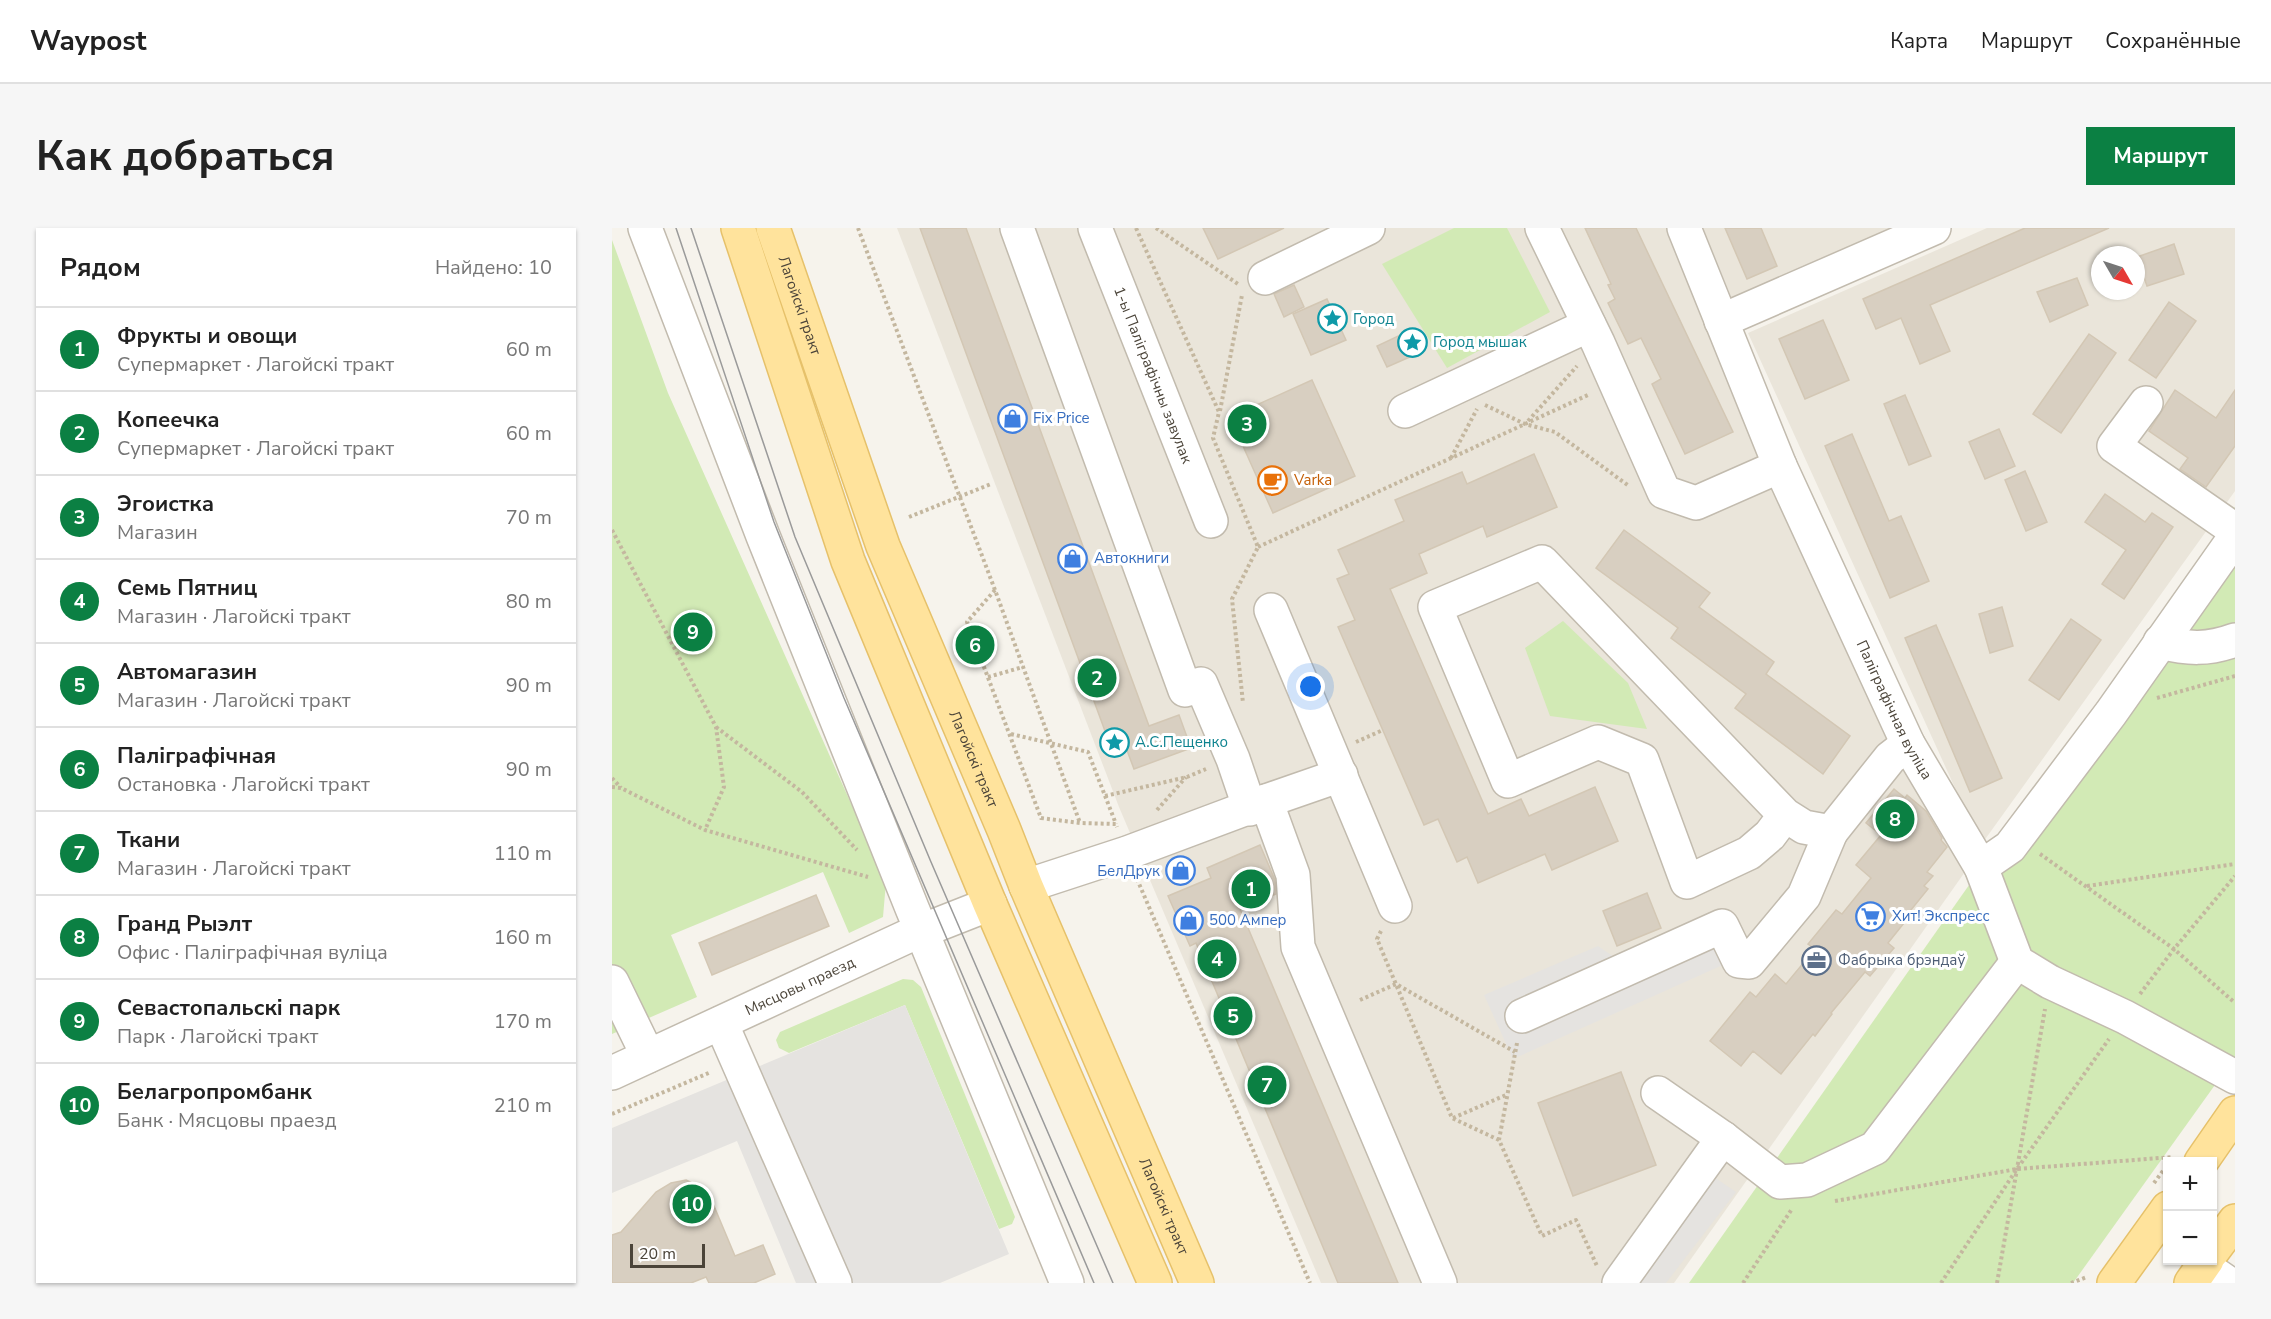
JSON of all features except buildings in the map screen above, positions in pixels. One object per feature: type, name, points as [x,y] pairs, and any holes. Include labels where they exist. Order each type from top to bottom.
[{"type":"main road","points":[[738,228],[848,561],[990,904],[1155,1283]]},
{"type":"main road","name":"Лагойскі тракт","points":[[773,228],[883,546],[1197,1283]]},
{"type":"main road","points":[[990,904],[1026,886]]},
{"type":"main road","points":[[2189,1157],[2235,1113]]},
{"type":"main road","points":[[2101,1280],[2165,1211]]},
{"type":"main road","points":[[2208,1269],[2235,1221]]},
{"type":"street","points":[[645,228],[763,536],[1067,1283]]},
{"type":"street","points":[[1017,228],[1185,690],[1201,684],[1233,759],[1293,875],[1298,947],[1440,1283]]},
{"type":"street","name":"1-ы Паліграфічны завулак","points":[[1095,228],[1211,521]]},
{"type":"street","points":[[1265,278],[1368,228]]},
{"type":"street","points":[[1542,228],[1594,334],[1664,492],[1696,503],[1780,466]]},
{"type":"street","name":"Паліграфічная вуліца","points":[[1684,228],[1780,466],[1908,744],[1981,867],[2017,962]]},
{"type":"street","points":[[1721,321],[1934,228]]},
{"type":"street","points":[[1405,411],[1594,334]]},
{"type":"street","points":[[2146,403],[2114,446],[2235,530]]},
{"type":"street","points":[[1981,867],[2010,847],[2111,712],[2235,537]]},
{"type":"street","points":[[1785,815],[1770,835],[1749,853],[1688,882],[1642,760],[1598,742],[1508,780],[1435,607],[1542,562],[1785,815],[1804,827],[1831,832]]},
{"type":"street","points":[[1271,610],[1395,906]]},
{"type":"street","points":[[2160,642],[2185,648],[2221,645],[2235,640]]},
{"type":"street","points":[[1522,1016],[1722,926],[1739,961],[1749,962],[1804,896],[1831,832],[1890,758],[1908,744]]},
{"type":"street","points":[[1026,886],[1341,775]]},
{"type":"street","name":"Мясцовы праезд","points":[[612,1073],[922,931],[990,904]]},
{"type":"street","points":[[1658,1093],[1723,1138],[1780,1182],[1807,1180],[1875,1148],[2017,962],[2050,982],[2125,1017],[2235,1077]]},
{"type":"street","points":[[612,982],[648,1056]]},
{"type":"street","points":[[721,1023],[835,1283]]},
{"type":"street","points":[[1609,1278],[1723,1138]]},
{"type":"path","points":[[858,228],[995,590],[1080,823]]},
{"type":"path","points":[[1156,228],[1243,288],[1220,412]]},
{"type":"path","points":[[1526,424],[1594,334]]},
{"type":"path","points":[[1258,547],[1616,382]]},
{"type":"path","points":[[1451,458],[1480,403],[1526,424],[1555,432],[1647,498],[1664,492]]},
{"type":"path","points":[[909,517],[992,484]]},
{"type":"path","points":[[612,530],[716,727],[724,787],[705,830]]},
{"type":"path","points":[[995,590],[967,622],[1041,818],[1080,823],[1116,824]]},
{"type":"path","points":[[988,677],[1023,667]]},
{"type":"path","points":[[2111,712],[2235,676]]},
{"type":"path","points":[[716,727],[802,792],[863,857]]},
{"type":"path","points":[[1010,734],[1088,752],[1120,836]]},
{"type":"path","points":[[612,778],[621,788]]},
{"type":"path","points":[[612,787],[621,788],[705,830],[875,878]]},
{"type":"path","points":[[2010,847],[2034,850],[2086,886],[2174,949],[2235,1003]]},
{"type":"path","points":[[2086,886],[2235,864]]},
{"type":"path","points":[[1134,873],[1310,1283]]},
{"type":"path","points":[[1941,1283],[2017,1169],[2132,1005],[2174,949],[2235,876]]},
{"type":"path","points":[[1395,906],[1377,939],[1452,1118],[1498,1140]]},
{"type":"path","points":[[1997,1283],[2050,982]]},
{"type":"path","points":[[1360,1000],[1396,984]]},
{"type":"path","points":[[1396,984],[1515,1052]]},
{"type":"path","points":[[1522,1016],[1498,1140],[1542,1236],[1576,1220],[1609,1278]]},
{"type":"path","points":[[612,1114],[738,1061]]},
{"type":"path","points":[[1452,1118],[1507,1095]]},
{"type":"path","points":[[1828,1202],[2017,1169],[2163,1160]]},
{"type":"path","points":[[1743,1283],[1792,1208]]},
{"type":"path","points":[[2072,1283],[2101,1280]]},
{"type":"shaded area","points":[[897,228],[1670,228],[1972,862],[1674,1283],[1321,1283],[1119,807]]},
{"type":"shaded area","points":[[1703,228],[1906,228],[1734,304]]},
{"type":"shaded area","points":[[1987,228],[2235,228],[2235,491],[1981,845],[1748,333]]},
{"type":"shaded area","points":[[1706,922],[1725,964],[1513,1059],[1484,995],[1598,946],[1617,959]]},
{"type":"shaded area","points":[[905,1005],[1009,1254],[940,1283],[796,1283],[737,1141],[612,1193],[612,1128]]},
{"type":"shaded area","points":[[1692,1162],[1736,1192],[1666,1283],[1603,1283]]},
{"type":"green space","points":[[1454,228],[1507,228],[1550,312],[1447,368],[1382,264]]},
{"type":"green space","points":[[612,240],[668,393],[886,882],[883,917],[849,933],[823,872],[671,935],[697,997],[612,1034]]},
{"type":"green space","points":[[2235,507],[2235,1057],[2073,1283],[1689,1283]]},
{"type":"green space","points":[[1563,621],[1628,683],[1647,729],[1550,716],[1525,648]]},
{"type":"green space","points":[[903,979],[913,980],[921,987],[1015,1217],[1012,1224],[999,1229],[905,1005],[789,1053],[779,1048],[776,1040],[780,1032]]},
{"type":"tram line","points":[[676,228],[774,522],[844,698],[1094,1283]]},
{"type":"tram line","points":[[691,228],[795,537],[931,862],[1113,1283]]},
{"type":"place","name":"Город","points":[[1332,319]]},
{"type":"place","name":"Город мышак","points":[[1412,342]]},
{"type":"place","name":"Fix Price","points":[[1012,418]]},
{"type":"place","name":"Эгоистка","points":[[1247,424]]},
{"type":"place","name":"Varka","points":[[1273,480]]},
{"type":"place","name":"Автокниги","points":[[1073,558]]},
{"type":"place","name":"Севастопальскі парк","points":[[693,632]]},
{"type":"place","name":"Паліграфічная","points":[[975,645]]},
{"type":"place","name":"Копеечка","points":[[1097,678]]},
{"type":"place","name":"А.С.Пещенко","points":[[1114,742]]},
{"type":"place","name":"Гранд Рыэлт","points":[[1895,819]]},
{"type":"place","name":"БелДрук","points":[[1181,871]]},
{"type":"place","name":"Фрукты и овощи","points":[[1251,889]]},
{"type":"place","name":"Хит! Экспресс","points":[[1871,916]]},
{"type":"place","name":"500 Ампер","points":[[1188,920]]},
{"type":"place","name":"Семь Пятниц","points":[[1217,959]]},
{"type":"place","name":"Фабрыка брэндаў","points":[[1817,960]]},
{"type":"place","name":"Автомагазин","points":[[1233,1016]]},
{"type":"place","name":"Ткани","points":[[1267,1085]]},
{"type":"place","name":"Белагропромбанк","points":[[692,1204]]}]
